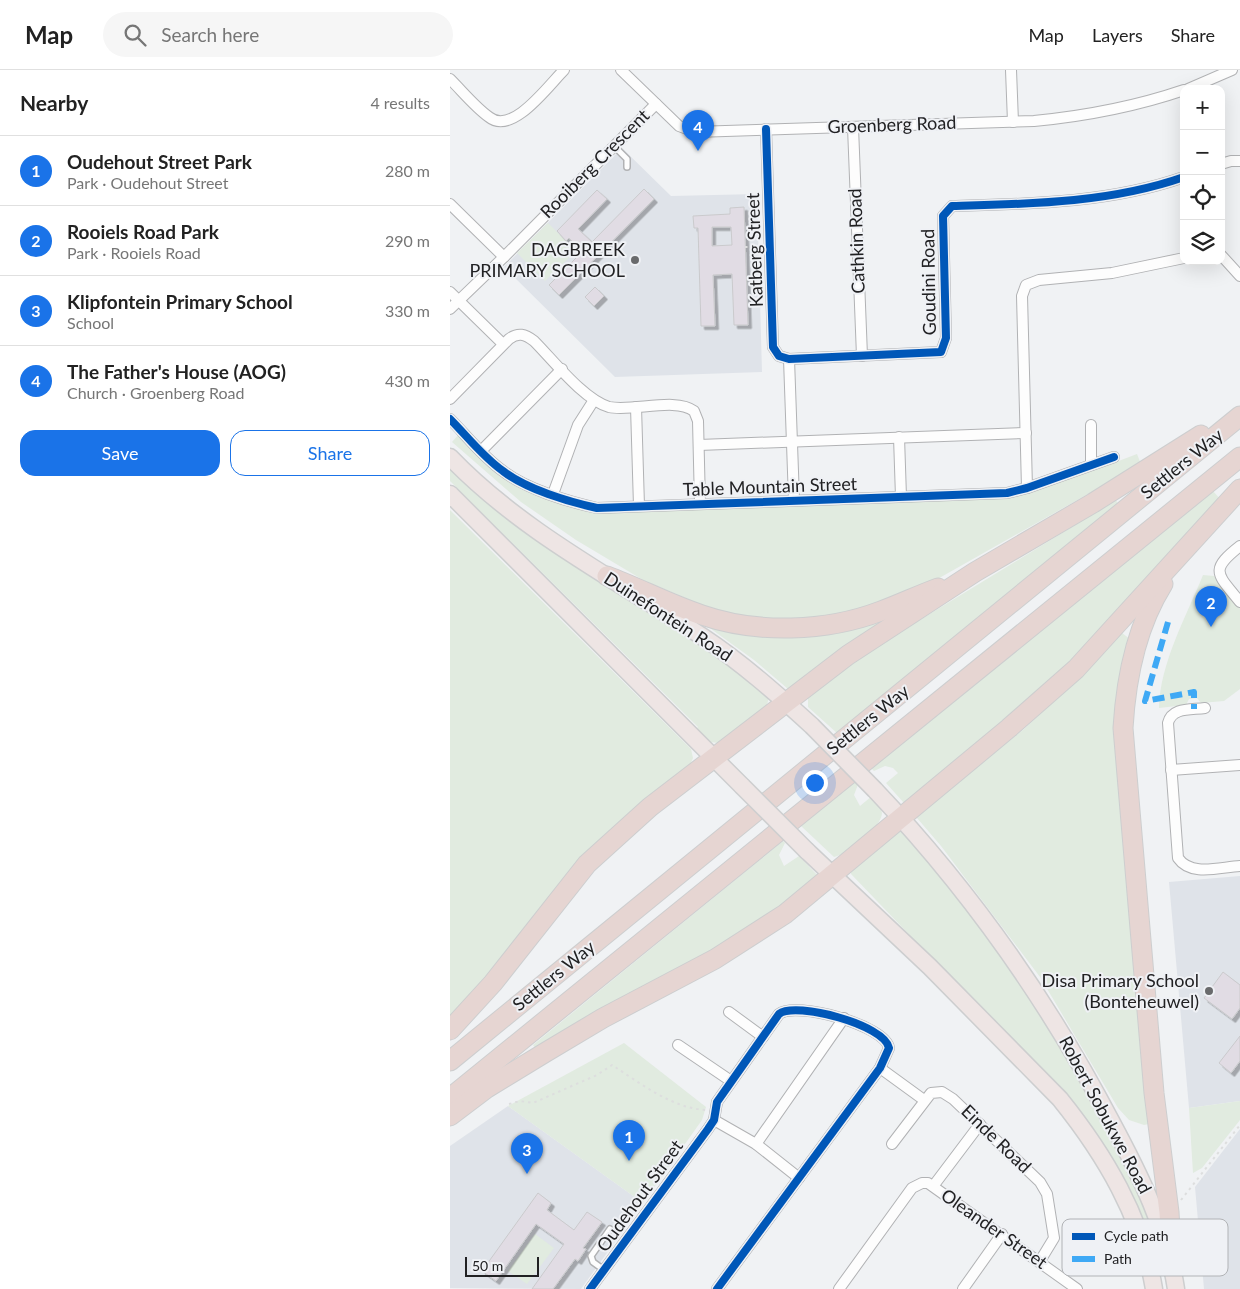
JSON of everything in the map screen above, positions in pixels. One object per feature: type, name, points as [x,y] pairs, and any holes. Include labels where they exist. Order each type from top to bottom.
[{"type":"highway","points":[[450,1030],[493,983],[587,864],[650,807],[848,654],[975,572],[1165,459],[1240,409]]},
{"type":"highway","name":"Settlers Way","points":[[450,1061],[1240,416]]},
{"type":"highway","name":"Settlers Way","points":[[450,1098],[1240,457]]},
{"type":"highway","points":[[450,1116],[487,1088],[603,1018],[739,945],[785,914],[1017,722],[1076,669],[1240,489]]},
{"type":"highway","points":[[1168,1219],[1136,891],[1123,728],[1126,692],[1142,630],[1161,587],[1187,547]]},
{"type":"highway","points":[[607,576],[702,615],[746,625],[778,628],[837,622],[880,612],[975,572]]},
{"type":"main road","name":"Duinefontein Road","points":[[450,457],[464,472],[517,516],[704,637],[786,702],[875,790]]},
{"type":"main road","points":[[450,494],[714,758]]},
{"type":"main road","name":"Robert Sobukwe Road","points":[[714,758],[930,967],[1060,1099],[1107,1163],[1123,1194],[1133,1219]]},
{"type":"main road","name":"Robert Sobukwe Road","points":[[875,790],[901,817],[948,873],[989,925],[1038,994],[1072,1050],[1118,1134],[1151,1201],[1157,1219]]},
{"type":"main road","name":"Robert Sobukwe Road","points":[[1150,1276],[1154,1289]]},
{"type":"main road","name":"Robert Sobukwe Road","points":[[1174,1276],[1176,1289]]},
{"type":"street","points":[[450,79],[488,117],[502,122],[516,118],[564,70]]},
{"type":"street","name":"Groenberg Road","points":[[621,70],[679,126],[688,130],[1014,122],[1090,116],[1148,103],[1180,91]]},
{"type":"street","points":[[1011,70],[1014,122]]},
{"type":"street","points":[[1197,85],[1232,70]]},
{"type":"street","name":"Rooiberg Crescent","points":[[450,309],[656,104]]},
{"type":"street","name":"Cathkin Road","points":[[853,127],[862,356]]},
{"type":"street","name":"Katberg Street","points":[[766,129],[773,347],[778,356],[789,359]]},
{"type":"street","points":[[1225,163],[1240,161]]},
{"type":"street","name":"Goudini Road","points":[[789,359],[933,354],[944,350],[946,338],[943,216],[949,208],[1095,198],[1180,178]]},
{"type":"street","points":[[450,204],[504,257]]},
{"type":"street","points":[[1027,488],[1022,296],[1026,285],[1039,280],[1112,273],[1180,259]]},
{"type":"street","points":[[1225,259],[1240,276]]},
{"type":"street","points":[[450,292],[503,344]]},
{"type":"street","points":[[450,399],[503,344],[513,336],[523,335],[534,341],[594,400],[609,407],[683,406],[691,409],[697,418],[700,504]]},
{"type":"street","points":[[789,359],[794,500]]},
{"type":"street","points":[[481,451],[562,369]]},
{"type":"street","points":[[553,494],[578,425],[594,400]]},
{"type":"street","points":[[636,407],[639,506]]},
{"type":"street","name":"Table Mountain Street","points":[[450,419],[508,475],[553,494],[597,508],[1007,493],[1027,488],[1114,457]]},
{"type":"street","points":[[1091,425],[1091,465]]},
{"type":"street","points":[[699,445],[1026,433]]},
{"type":"street","points":[[899,437],[901,497]]},
{"type":"street","points":[[1240,546],[1224,559],[1219,571],[1221,578],[1240,602]]},
{"type":"street","points":[[1205,708],[1176,711],[1169,719],[1178,858],[1182,863],[1194,869],[1240,866]]},
{"type":"street","points":[[1171,770],[1240,765]]},
{"type":"street","name":"Oudehout Street","points":[[590,1289],[714,1115],[717,1102],[762,1037],[784,1011],[844,1018]]},
{"type":"street","points":[[729,1012],[762,1037]]},
{"type":"street","points":[[717,1289],[880,1068],[889,1048],[887,1042],[856,1022],[844,1018],[756,1144]]},
{"type":"street","points":[[678,1045],[732,1081]]},
{"type":"street","points":[[880,1068],[924,1100],[892,1144]]},
{"type":"street","name":"Einde Road","points":[[924,1100],[931,1093],[937,1091],[953,1099],[1044,1188],[1054,1238],[1040,1261]]},
{"type":"street","points":[[714,1115],[756,1144],[798,1178]]},
{"type":"street","points":[[934,1186],[980,1124]]},
{"type":"street","name":"Oleander Street","points":[[839,1289],[912,1188],[922,1183],[934,1186],[1077,1289]]},
{"type":"street","points":[[963,1289],[1002,1234]]},
{"type":"lane","points":[[614,146],[627,159],[627,167]]},
{"type":"lane","points":[[604,1270],[593,1262],[591,1256],[610,1229]]},
{"type":"path","points":[[745,247],[770,246]]},
{"type":"path","points":[[509,1104],[520,1101],[533,1103],[597,1074],[612,1065],[652,1090],[694,1110],[714,1115]]},
{"type":"path","points":[[1179,1203],[1240,1125]]},
{"type":"shaded area","name":"DAGBREEK PRIMARY SCHOOL","points":[[622,148],[671,196],[757,194],[762,372],[615,377],[504,267]]},
{"type":"shaded area","points":[[548,223],[576,251],[545,281],[517,253]]},
{"type":"shaded area","points":[[459,434],[503,476],[618,511],[1010,498],[1115,459],[1116,462],[1137,454],[1141,464],[934,581],[843,615],[769,620],[721,613],[643,580],[576,540],[521,502],[452,442]]},
{"type":"shaded area","points":[[450,467],[710,649],[769,697],[767,705],[719,743],[709,742],[696,729],[698,727],[450,481]]},
{"type":"shaded area","points":[[1213,491],[1221,500],[1054,681],[937,775],[909,801],[904,803],[886,783],[898,773],[893,768],[885,766],[874,771],[871,768]]},
{"type":"shaded area","points":[[1116,500],[1119,506],[838,734],[808,707],[808,697],[874,648]]},
{"type":"shaded area","points":[[450,510],[691,749],[693,758],[690,765],[450,1022]]},
{"type":"shaded area","points":[[1203,575],[1214,576],[1240,608],[1240,689],[1224,701],[1201,703],[1197,698],[1189,699],[1186,705],[1159,708],[1160,691],[1169,657]]},
{"type":"shaded area","points":[[892,615],[788,689],[754,660],[707,626]]},
{"type":"shaded area","points":[[1122,633],[1130,639],[1122,673],[1149,1124],[1144,1125],[1129,1120],[1118,1108],[1040,977],[941,846],[917,818],[917,815],[1023,730],[1065,691],[1117,634]]},
{"type":"shaded area","points":[[857,780],[859,782],[854,795],[860,806],[872,796],[881,808],[882,813],[876,826],[863,840],[834,857],[800,825]]},
{"type":"shaded area","points":[[901,829],[971,911],[1060,1042],[1137,1187],[1148,1219],[1136,1219],[1024,1054],[851,874],[851,871]]},
{"type":"shaded area","points":[[783,841],[785,843],[779,855],[784,866],[799,856],[819,877],[746,934],[535,1048],[533,1045]]},
{"type":"shaded area","name":"Disa Primary School (Bonteheuwel)","points":[[1240,876],[1240,1101],[1189,1108],[1169,882]]},
{"type":"shaded area","points":[[624,1043],[706,1107],[702,1120],[643,1203],[508,1106]]},
{"type":"shaded area","points":[[1240,1101],[1240,1120],[1202,1168],[1193,1173],[1189,1108]]},
{"type":"shaded area","points":[[508,1106],[643,1203],[581,1289],[450,1288],[450,1146]]},
{"type":"shaded area","points":[[1240,1129],[1240,1289],[1204,1289],[1203,1276],[1228,1276],[1228,1219],[1198,1219],[1195,1187]]},
{"type":"shaded area","points":[[535,1234],[554,1248],[527,1284],[508,1271]]},
{"type":"building","points":[[644,189],[654,199],[559,295],[549,285],[582,252],[569,238],[566,241],[557,231],[597,190],[607,199],[578,229],[592,242]]},
{"type":"building","points":[[744,207],[748,325],[734,325],[732,274],[713,275],[715,326],[701,326],[698,228],[694,228],[693,216],[730,214],[730,208]],"holes":[[[712,227],[731,227],[732,245],[712,246]]]},
{"type":"building","points":[[595,287],[604,296],[594,306],[585,297]]},
{"type":"building","points":[[1223,972],[1240,985],[1240,1008],[1232,1019],[1204,998]]},
{"type":"building","points":[[1240,1036],[1240,1061],[1231,1073],[1219,1063]]},
{"type":"building","points":[[538,1193],[551,1203],[547,1210],[574,1230],[587,1212],[602,1222],[583,1248],[586,1249],[578,1261],[575,1259],[553,1289],[532,1289],[564,1244],[536,1224],[496,1281],[482,1271]]},
{"type":"marked path","points":[[1168,622],[1145,701],[1194,692],[1194,709]]},
{"type":"cycle path","points":[[766,129],[773,347],[779,356],[789,359],[941,352],[946,338],[943,216],[952,206],[1069,201],[1127,192],[1180,178]]},
{"type":"cycle path","points":[[450,419],[475,446],[512,478],[548,494],[597,508],[1007,493],[1027,488],[1114,457]]},
{"type":"cycle path","points":[[590,1289],[708,1129],[714,1120],[717,1102],[779,1014],[788,1011],[820,1013],[839,1017],[873,1031],[884,1039],[889,1048],[880,1068],[717,1289]]},
{"type":"place","name":"The Father's House (AOG)","points":[[698,151]]},
{"type":"place","name":"DAGBREEK PRIMARY SCHOOL","points":[[635,260]]},
{"type":"place","name":"Rooiels Road Park","points":[[1211,627]]},
{"type":"place","name":"Disa Primary School (Bonteheuwel)","points":[[1209,991]]},
{"type":"place","name":"Oudehout Street Park","points":[[629,1161]]},
{"type":"place","name":"Klipfontein Primary School","points":[[527,1174]]}]
